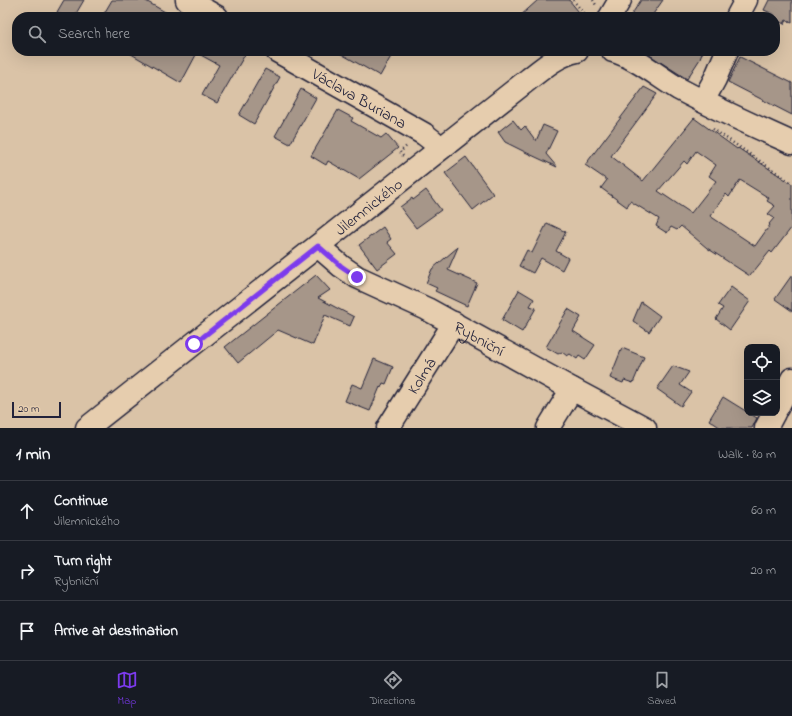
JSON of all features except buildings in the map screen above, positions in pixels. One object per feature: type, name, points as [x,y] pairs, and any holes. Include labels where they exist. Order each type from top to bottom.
[{"type":"main road","points":[[187,0],[207,12]]},
{"type":"main road","points":[[740,12],[746,0]]},
{"type":"main road","name":"Václava Buriana","points":[[286,56],[424,134],[440,149]]},
{"type":"main road","name":"Jilemnického","points":[[87,428],[529,78],[553,61],[564,56]]},
{"type":"main road","points":[[625,56],[678,88],[731,115],[792,143]]},
{"type":"main road","points":[[703,101],[725,56]]},
{"type":"main road","name":"Rybniční","points":[[318,246],[349,272],[454,323],[645,428]]},
{"type":"main road","name":"Kolmá","points":[[388,428],[454,323]]},
{"type":"main road","points":[[780,402],[792,379]]},
{"type":"main road","points":[[548,428],[572,389]]},
{"type":"main road","points":[[766,428],[772,416]]},
{"type":"path","points":[[573,0],[583,12]]},
{"type":"route","points":[[194,344],[318,246],[332,259],[357,277]]}]
